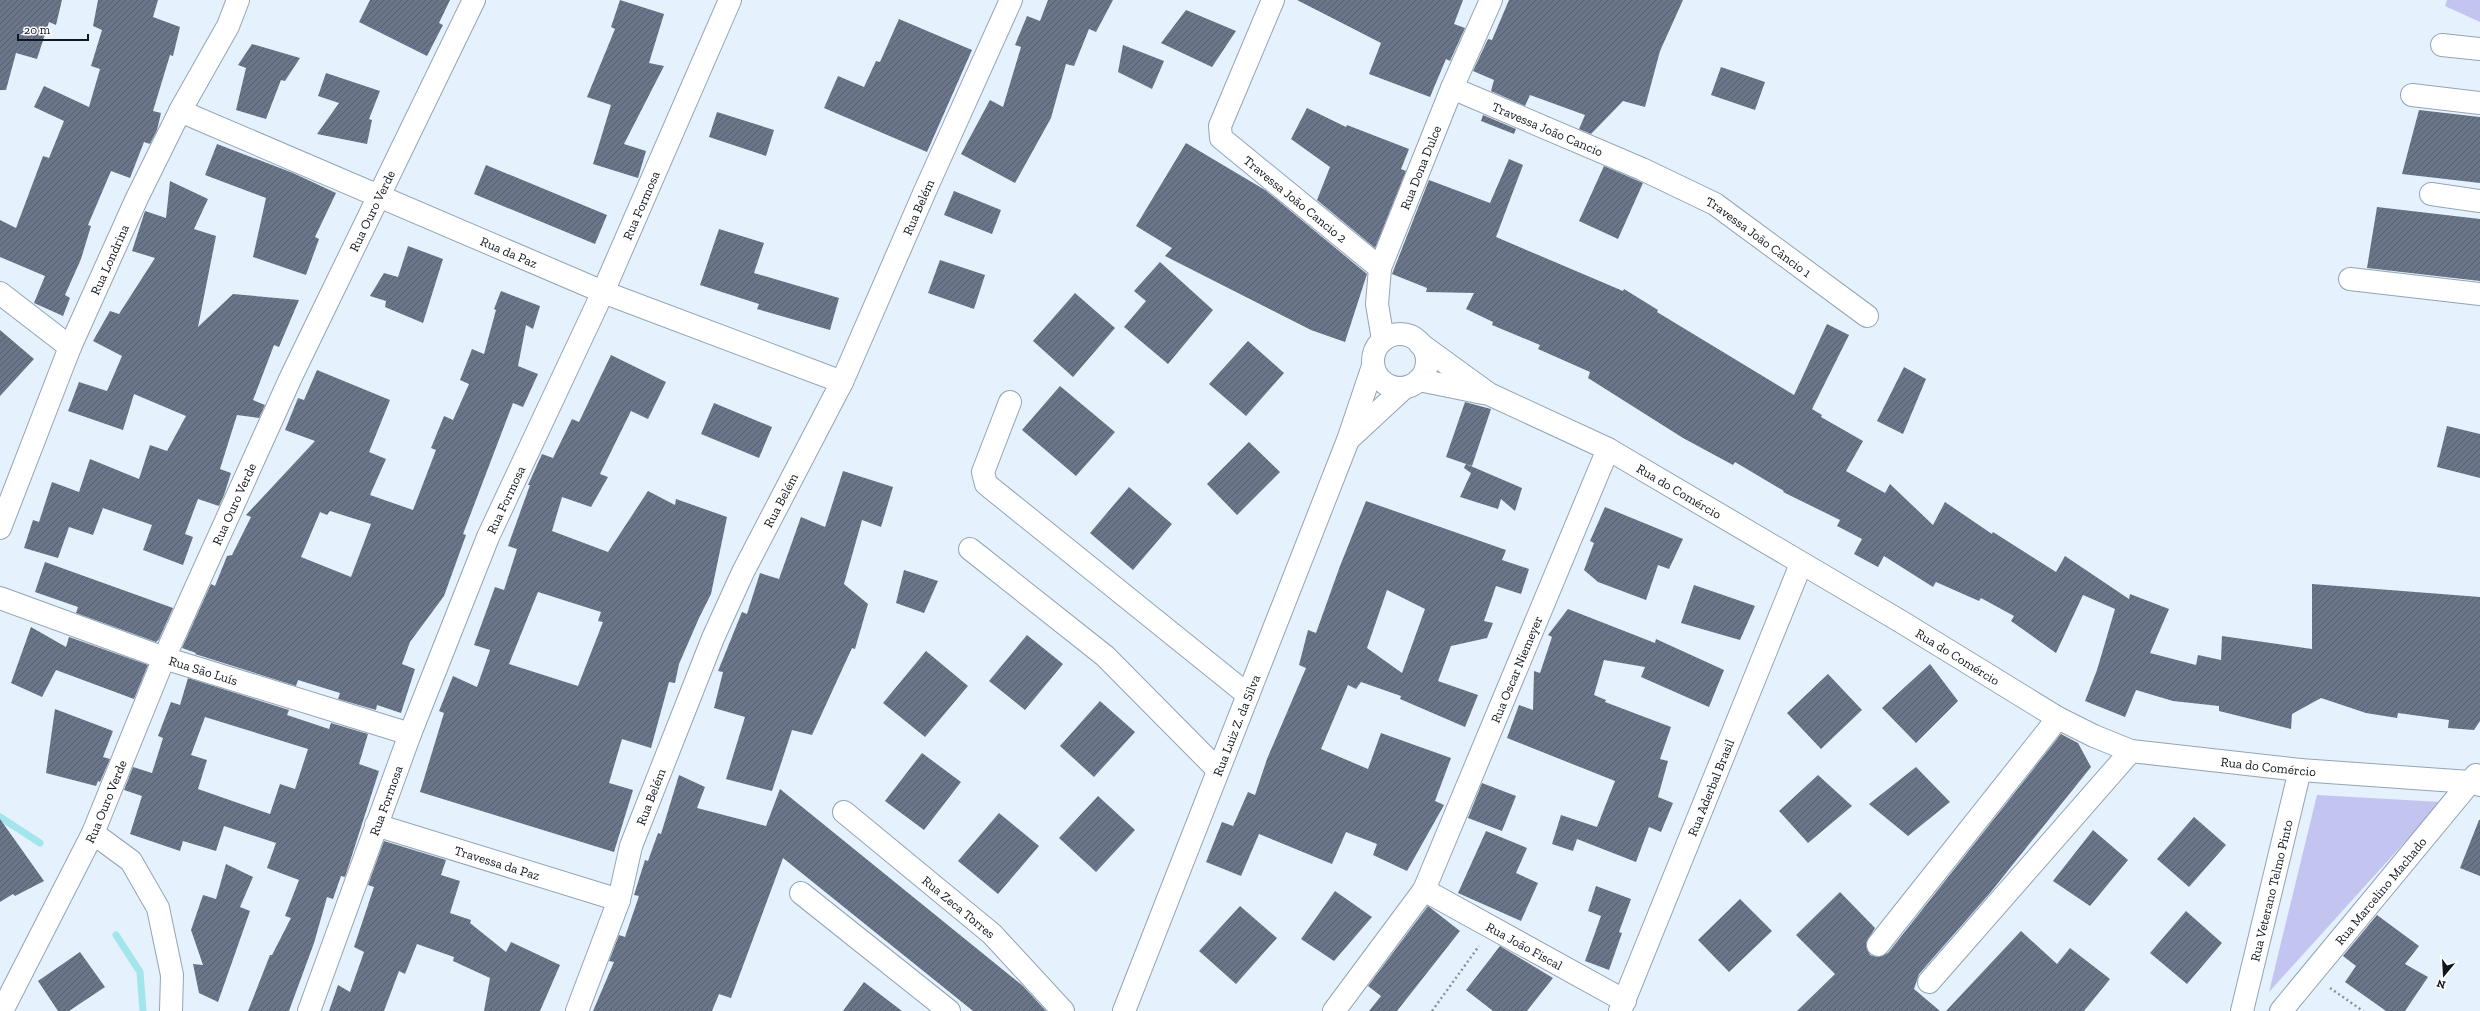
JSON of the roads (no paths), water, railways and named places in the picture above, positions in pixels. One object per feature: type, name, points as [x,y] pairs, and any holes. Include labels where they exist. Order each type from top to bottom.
[{"type":"street","name":"Rua Londrina","points":[[0,528],[70,347],[137,198],[180,111],[228,26],[238,0]]},
{"type":"street","name":"Rua Ouro Verde","points":[[2,1011],[93,833],[164,658],[291,377],[377,197],[474,0]]},
{"type":"street","name":"Rua Formosa","points":[[309,1011],[410,734],[488,537],[603,292],[730,0]]},
{"type":"street","name":"Rua Belém","points":[[577,1011],[619,900],[631,846],[713,638],[743,572],[842,382],[924,191],[1011,0]]},
{"type":"street","name":"Travessa João Cancio 2","points":[[1272,0],[1220,126],[1221,138],[1226,144],[1380,268]]},
{"type":"street","name":"Rua Dona Dulce","points":[[1383,340],[1377,304],[1380,268],[1452,88],[1491,0]]},
{"type":"street","points":[[2442,45],[2480,49]]},
{"type":"street","name":"Travessa João Cancio","points":[[1452,88],[1642,169]]},
{"type":"street","points":[[2412,95],[2480,103]]},
{"type":"street","name":"Rua da Paz","points":[[180,111],[377,197],[603,292],[842,382]]},
{"type":"street","name":"Travessa João Câncio 1","points":[[1642,169],[1715,204],[1867,316]]},
{"type":"street","points":[[2431,194],[2480,201]]},
{"type":"street","points":[[2350,279],[2480,294]]},
{"type":"street","points":[[0,293],[70,347]]},
{"type":"street","points":[[1398,334],[1414,338],[1420,344],[1427,358],[1426,366],[1411,384],[1395,388],[1381,380],[1373,366],[1375,352],[1383,340],[1398,334]]},
{"type":"street","name":"Rua do Comércio","points":[[1420,344],[1488,394],[1608,449],[1900,621],[2058,718],[2094,736],[2131,751],[2300,770],[2477,779]]},
{"type":"street","name":"Rua Luiz Z. da Silva","points":[[1124,1011],[1348,440],[1373,366]]},
{"type":"street","name":"Rua do Comércio","points":[[1411,384],[1488,394]]},
{"type":"street","name":"Rua Luiz Z. da Silva","points":[[1348,440],[1411,384]]},
{"type":"street","points":[[1010,402],[984,472],[986,484],[1248,695]]},
{"type":"street","name":"Rua Oscar Niemeyer","points":[[1334,1011],[1424,890],[1608,449]]},
{"type":"street","points":[[970,549],[1105,656],[1218,770]]},
{"type":"street","name":"Rua Aderbal Brasil","points":[[1622,1006],[1801,564]]},
{"type":"street","name":"Rua São Luís","points":[[0,598],[164,658],[410,734]]},
{"type":"street","points":[[1878,945],[2058,718]]},
{"type":"street","points":[[1928,982],[2131,751]]},
{"type":"street","name":"Rua Veterano Telmo Pinto","points":[[2242,1011],[2300,770]]},
{"type":"street","name":"Rua Marcelino Machado","points":[[2281,1011],[2477,779]]},
{"type":"street","name":"Rua Zeca Torres","points":[[844,812],[992,934],[1063,1011]]},
{"type":"street","name":"Travessa da Paz","points":[[376,825],[619,900]]},
{"type":"street","points":[[93,833],[131,861],[158,908],[172,975],[171,1011]]},
{"type":"street","name":"Rua João Fiscal","points":[[1424,890],[1493,928],[1622,1006]]},
{"type":"street","points":[[801,893],[949,1011]]},
{"type":"waterway","points":[[0,817],[40,843]]},
{"type":"waterway","points":[[116,935],[140,972],[143,1011]]}]
